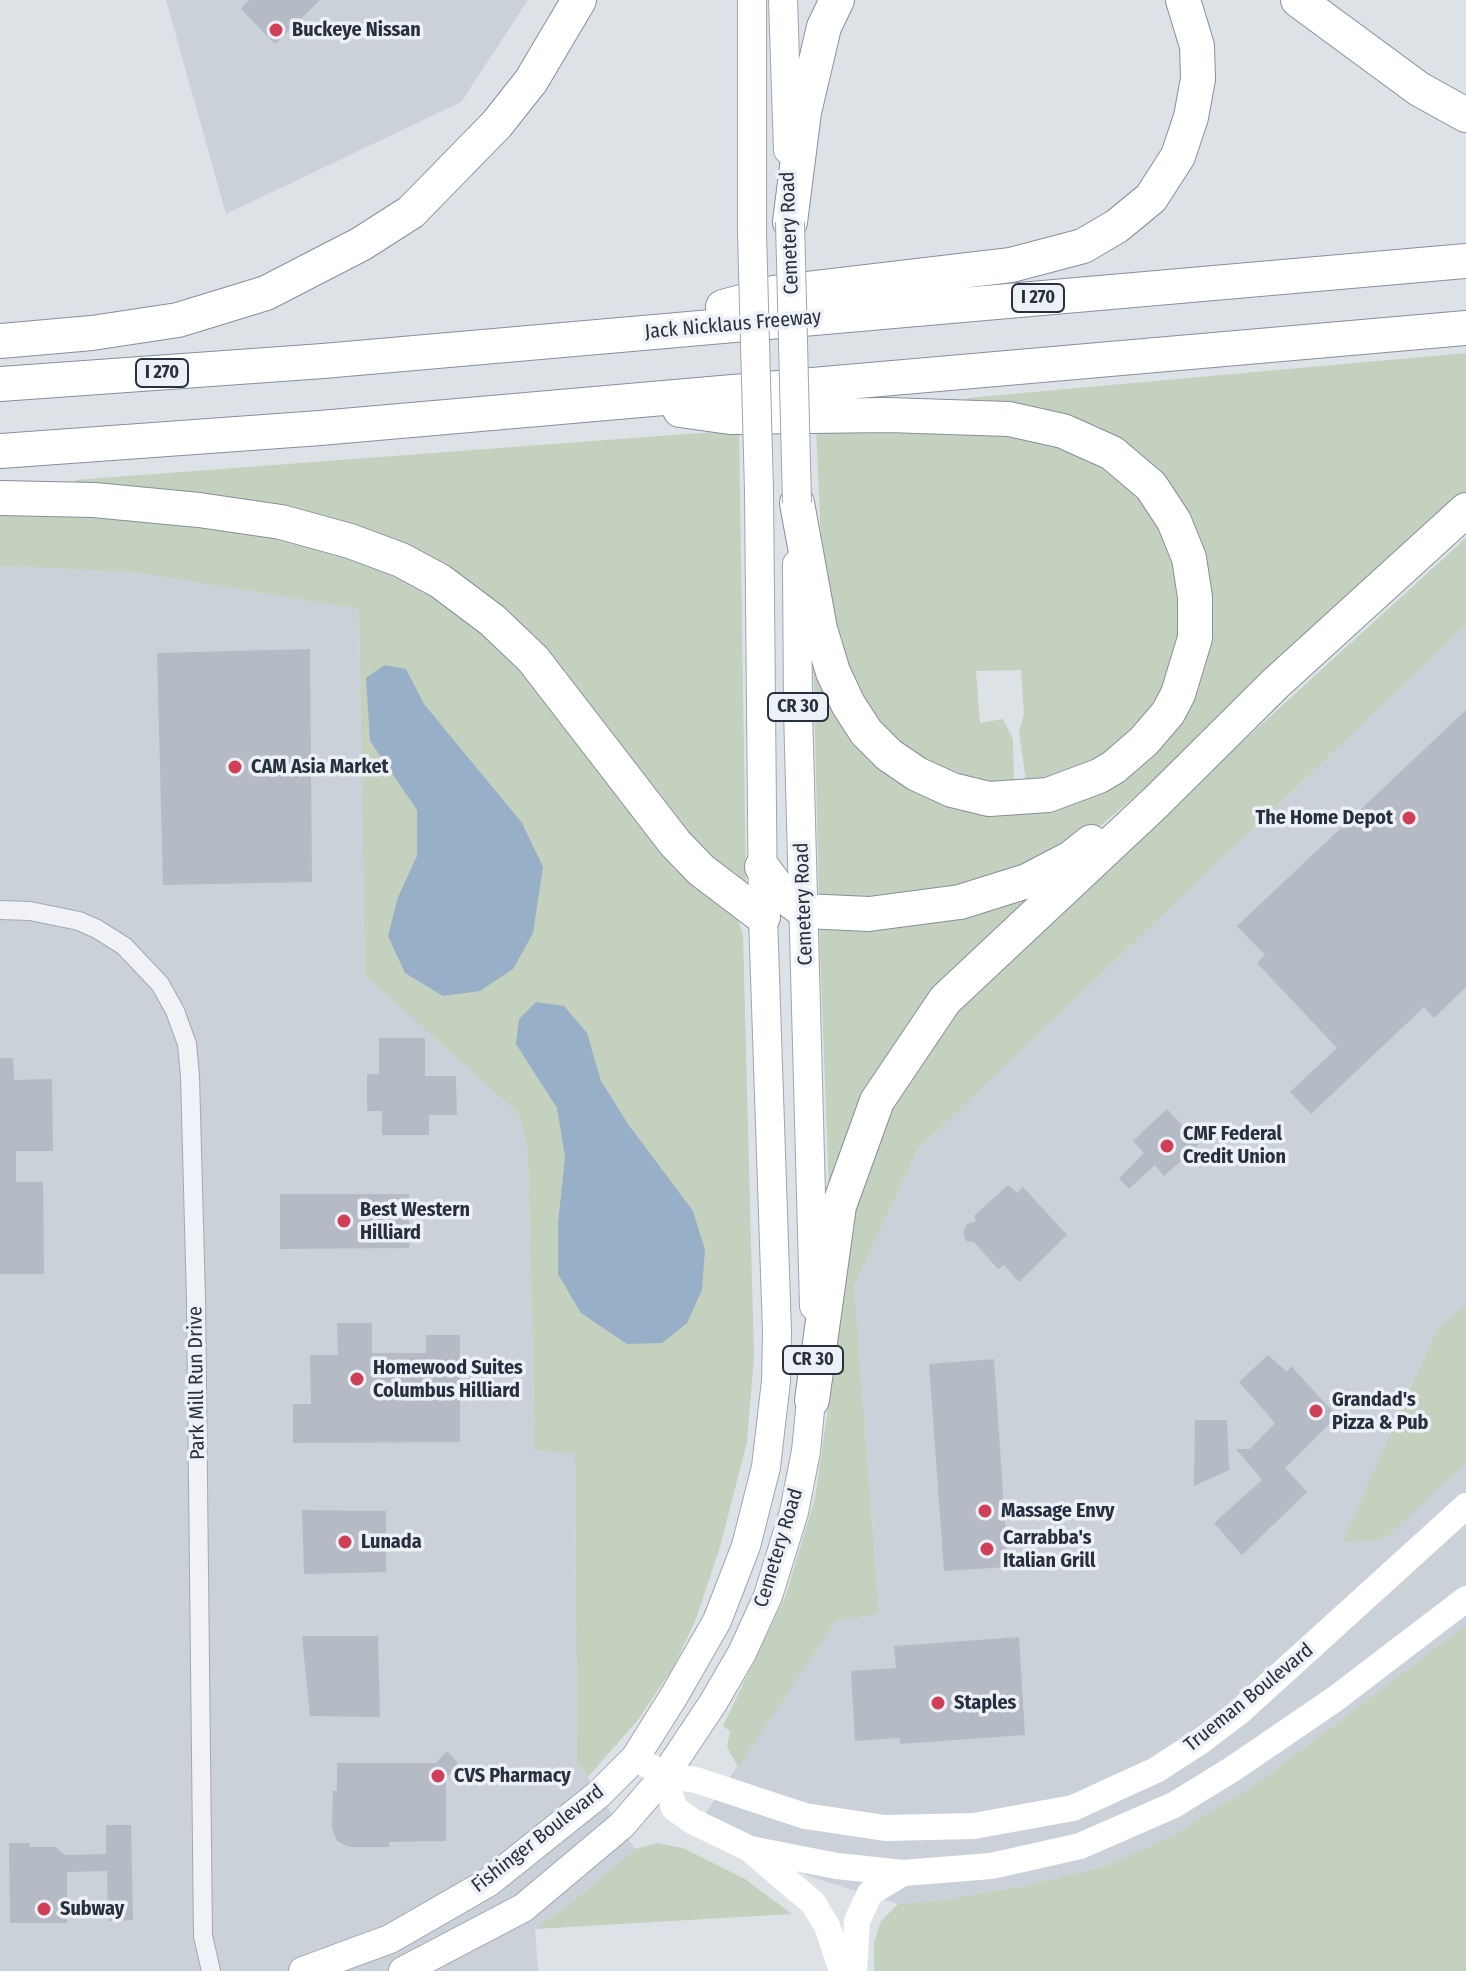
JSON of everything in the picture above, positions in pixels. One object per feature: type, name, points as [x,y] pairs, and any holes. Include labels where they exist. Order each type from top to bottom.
[{"type":"highway","points":[[0,341],[92,333],[178,320],[266,293],[361,244],[411,212],[497,124],[531,81],[579,0]]},
{"type":"highway","points":[[790,222],[804,112],[824,27],[837,0]]},
{"type":"highway","points":[[610,336],[774,293],[1011,265],[1083,246],[1117,226],[1151,198],[1178,156],[1191,117],[1198,79],[1197,46],[1183,0]]},
{"type":"highway","points":[[1298,0],[1419,89],[1466,115]]},
{"type":"highway","name":"Jack Nicklaus Freeway","points":[[0,384],[323,361],[1466,261]]},
{"type":"highway","points":[[0,451],[320,428],[1466,328]]},
{"type":"highway","points":[[617,402],[730,417],[888,415],[1009,419],[1063,431],[1112,453],[1151,486],[1174,521],[1189,558],[1195,597],[1195,638],[1178,694],[1168,713],[1144,741],[1114,767],[1099,776],[1048,795],[989,799],[952,790],[917,774],[889,755],[866,732],[833,672],[820,629],[797,503]]},
{"type":"highway","points":[[0,498],[94,500],[281,522],[350,541],[401,560],[440,581],[492,620],[533,659],[675,843],[701,870],[763,917]]},
{"type":"highway","points":[[762,867],[783,895],[804,911],[869,914],[908,910],[960,902],[1027,881],[1071,858],[1276,683],[1466,510]]},
{"type":"highway","points":[[812,1400],[839,1206],[877,1101],[945,1000],[1145,813],[1276,683]]},
{"type":"main road","name":"Cemetery Road","points":[[635,1758],[717,1621],[746,1546],[766,1467],[776,1381],[762,867],[759,491],[752,232],[752,0]]},
{"type":"main road","name":"Cemetery Road","points":[[665,1775],[735,1665],[768,1596],[794,1512],[812,1400],[814,1306],[783,0]]},
{"type":"main road","name":"Trueman Boulevard","points":[[635,1758],[665,1775],[696,1780],[805,1816],[885,1828],[974,1826],[1073,1808],[1156,1770],[1238,1713],[1466,1506]]},
{"type":"main road","name":"Trueman Boulevard","points":[[665,1775],[674,1808],[692,1821],[750,1849],[837,1866],[903,1873],[991,1866],[1080,1846],[1174,1805],[1335,1699],[1466,1599]]},
{"type":"main road","points":[[1234,1768],[1242,1744],[1238,1713]]},
{"type":"main road","name":"Fishinger Boulevard","points":[[303,1971],[390,1939],[489,1882],[599,1794],[635,1758]]},
{"type":"main road","name":"Fishinger Boulevard","points":[[403,1971],[523,1908],[622,1825],[665,1775]]},
{"type":"main road","points":[[750,1849],[813,1903],[827,1926],[842,1971]]},
{"type":"main road","points":[[854,1971],[857,1921],[870,1893],[903,1873]]},
{"type":"street","name":"Park Mill Run Drive","points":[[0,910],[30,911],[79,921],[124,946],[160,984],[175,1011],[187,1044],[196,1300],[203,1936],[211,1971]]},
{"type":"shaded area","points":[[166,0],[528,0],[461,102],[226,214]]},
{"type":"shaded area","points":[[0,566],[135,572],[359,609],[365,974],[519,1114],[528,1153],[535,1450],[575,1453],[577,1761],[635,1849],[535,1929],[538,1971],[0,1971]]},
{"type":"shaded area","points":[[1466,625],[1466,1625],[1263,1779],[1170,1837],[1103,1867],[1018,1887],[939,1901],[898,1904],[808,1876],[705,1814],[836,1621],[879,1612],[854,1285],[918,1149]]},
{"type":"green space","points":[[1466,353],[1466,501],[1173,764],[1079,844],[1024,874],[915,902],[819,897],[813,656],[899,775],[1064,800],[1201,659],[1166,489],[968,407],[967,398]]},
{"type":"green space","points":[[816,426],[1025,434],[1105,460],[1169,531],[1183,585],[1181,648],[1169,684],[1119,750],[1038,784],[1026,781],[1019,732],[1024,714],[1021,670],[976,671],[980,723],[1003,719],[1013,739],[1014,783],[1000,788],[954,778],[884,733],[855,688],[837,639],[821,541]]},
{"type":"green space","points":[[739,430],[746,884],[711,863],[432,558],[75,490],[75,480]]},
{"type":"green space","points":[[0,509],[287,533],[419,581],[521,665],[674,869],[736,916],[743,934],[754,1357],[747,1442],[720,1547],[696,1619],[673,1668],[637,1721],[588,1777],[577,1761],[575,1454],[535,1450],[528,1153],[519,1114],[365,975],[359,609],[135,572],[0,566]]},
{"type":"green space","points":[[1466,538],[1466,625],[918,1149],[854,1285],[879,1613],[836,1621],[738,1767],[727,1747],[730,1731],[723,1726],[786,1595],[815,1498],[830,1394],[842,1238],[896,1090],[938,1028],[991,971]]},
{"type":"green space","points":[[1074,867],[936,1004],[829,1189],[819,925]]},
{"type":"green space","points":[[1466,1305],[1466,1463],[1384,1539],[1342,1543],[1437,1330]]},
{"type":"green space","points":[[1466,1625],[1466,1971],[874,1971],[874,1943],[881,1921],[898,1904],[939,1901],[1018,1887],[1103,1867],[1170,1837],[1263,1779]]},
{"type":"green space","points":[[657,1843],[683,1848],[745,1879],[792,1914],[535,1929],[635,1849]]},
{"type":"water","points":[[385,665],[406,669],[424,704],[522,823],[543,867],[533,933],[513,969],[480,991],[443,996],[405,973],[388,936],[398,897],[417,856],[417,810],[370,741],[366,678]]},
{"type":"water","points":[[536,1002],[564,1006],[587,1033],[601,1081],[628,1124],[693,1211],[705,1250],[702,1290],[687,1323],[662,1343],[627,1344],[581,1313],[558,1274],[558,1223],[565,1157],[557,1108],[516,1044],[519,1019]]},
{"type":"building","name":"Buckeye Nissan","points":[[249,0],[320,0],[275,44],[241,9]]},
{"type":"building","name":"CAM Asia Market","points":[[310,649],[312,882],[163,885],[157,653]]},
{"type":"building","name":"The Home Depot","points":[[1466,710],[1466,987],[1434,1018],[1424,1007],[1311,1114],[1290,1092],[1337,1048],[1257,963],[1265,955],[1237,926]]},
{"type":"building","points":[[379,1038],[425,1038],[425,1076],[456,1076],[457,1115],[429,1115],[429,1135],[382,1135],[382,1111],[367,1111],[367,1074],[379,1074]]},
{"type":"building","points":[[0,1058],[13,1058],[14,1080],[52,1079],[53,1151],[16,1151],[16,1182],[43,1182],[44,1274],[0,1274]]},
{"type":"building","name":"CMF Federal Credit Union","points":[[1167,1109],[1199,1144],[1185,1162],[1183,1159],[1164,1176],[1155,1165],[1129,1189],[1119,1178],[1144,1153],[1133,1141]]},
{"type":"building","points":[[1008,1185],[1017,1193],[1023,1187],[1067,1235],[1019,1282],[1004,1265],[998,1269],[974,1242],[966,1241],[963,1232],[967,1224],[976,1221],[974,1216]]},
{"type":"building","name":"Best Western Hilliard","points":[[280,1194],[409,1194],[409,1248],[280,1249]]},
{"type":"building","name":"Homewood Suites Columbus Hilliard","points":[[337,1323],[372,1323],[372,1353],[426,1353],[426,1335],[460,1335],[460,1442],[293,1443],[293,1404],[311,1404],[310,1355],[338,1355]]},
{"type":"building","points":[[1268,1355],[1287,1372],[1291,1366],[1337,1416],[1285,1468],[1307,1492],[1242,1555],[1214,1523],[1262,1480],[1236,1449],[1250,1449],[1275,1423],[1239,1382]]},
{"type":"building","points":[[994,1359],[1008,1567],[944,1571],[929,1364]]},
{"type":"building","points":[[1195,1420],[1227,1420],[1229,1470],[1194,1486]]},
{"type":"building","name":"Lunada","points":[[302,1510],[386,1511],[386,1572],[304,1574]]},
{"type":"building","points":[[302,1636],[378,1636],[380,1717],[310,1716]]},
{"type":"building","name":"Staples","points":[[1019,1637],[1025,1735],[900,1744],[900,1738],[855,1741],[851,1671],[896,1668],[894,1646]]},
{"type":"building","name":"CVS Pharmacy","points":[[447,1751],[458,1763],[446,1779],[446,1841],[389,1842],[389,1847],[349,1847],[337,1841],[332,1828],[337,1763],[436,1763]]},
{"type":"building","points":[[106,1825],[131,1825],[133,1920],[108,1921],[107,1871],[67,1872],[67,1923],[10,1923],[9,1843],[55,1847],[65,1855],[106,1854]]},
{"type":"place","name":"Buckeye Nissan","points":[[276,30]]},
{"type":"place","name":"CAM Asia Market","points":[[235,767]]},
{"type":"place","name":"The Home Depot","points":[[1409,818]]},
{"type":"place","name":"CMF Federal Credit Union","points":[[1167,1146]]},
{"type":"place","name":"Best Western Hilliard","points":[[344,1221]]},
{"type":"place","name":"Homewood Suites Columbus Hilliard","points":[[357,1379]]},
{"type":"place","name":"Grandad's Pizza & Pub","points":[[1316,1411]]},
{"type":"place","name":"Massage Envy","points":[[985,1511]]},
{"type":"place","name":"Lunada","points":[[345,1542]]},
{"type":"place","name":"Carrabba's Italian Grill","points":[[987,1549]]},
{"type":"place","name":"Staples","points":[[938,1703]]},
{"type":"place","name":"CVS Pharmacy","points":[[438,1776]]},
{"type":"place","name":"Subway","points":[[44,1909]]}]
